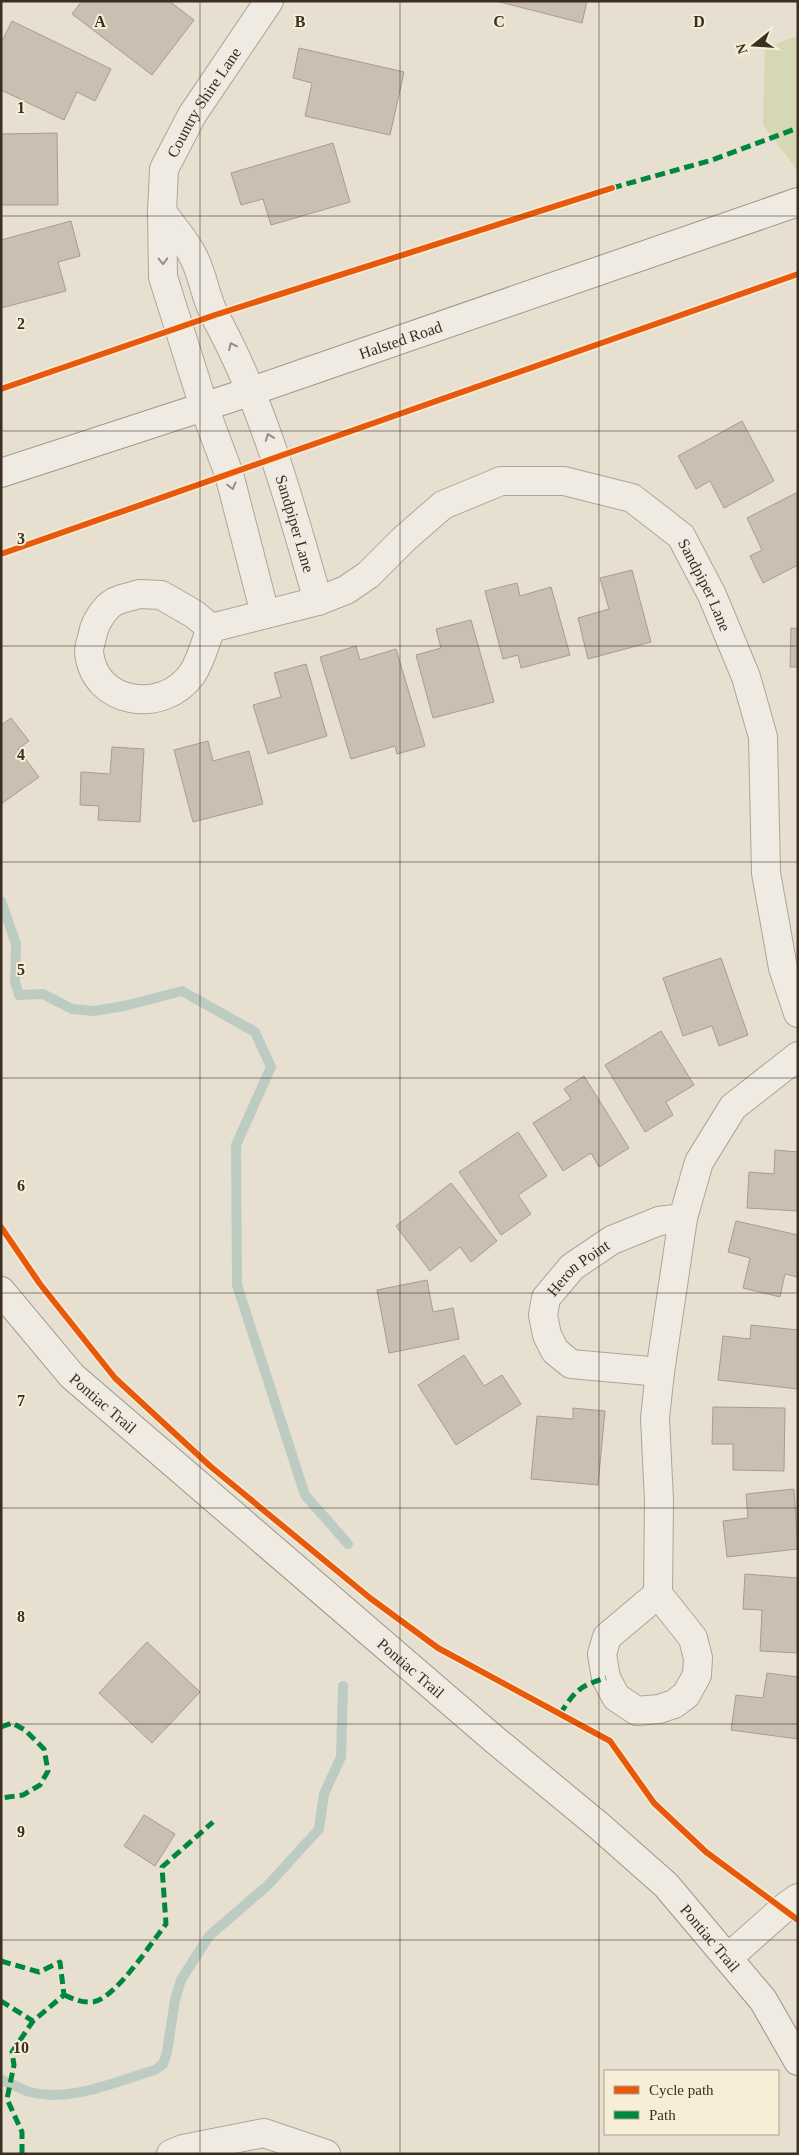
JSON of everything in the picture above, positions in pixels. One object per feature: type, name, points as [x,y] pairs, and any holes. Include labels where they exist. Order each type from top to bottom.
[{"type":"street","name":"Country Shire Lane","points":[[204,407],[163,277],[162,212],[164,169],[192,115],[269,1]]},
{"type":"street","name":"Halsted Road","points":[[1,472],[252,391],[798,202]]},
{"type":"street","points":[[162,212],[193,255],[215,315],[252,391]]},
{"type":"street","name":"Sandpiper Lane","points":[[252,391],[277,457],[318,601]]},
{"type":"street","points":[[204,407],[229,474],[265,614]]},
{"type":"street","name":"Sandpiper Lane","points":[[211,628],[318,601],[346,590],[368,576],[404,539],[443,505],[501,481],[564,481],[632,498],[681,536],[712,595],[739,659],[763,737],[766,873],[783,968],[798,1013]]},
{"type":"street","points":[[139,594],[161,595],[194,614],[211,628],[192,674],[179,688],[155,699],[133,700],[114,693],[93,670],[89,650],[95,624],[113,602],[139,594]]},
{"type":"street","points":[[658,1594],[659,1502],[655,1418],[683,1218],[699,1162],[733,1107],[798,1056]]},
{"type":"street","name":"Heron Point","points":[[660,1372],[571,1364],[555,1351],[547,1335],[544,1315],[546,1298],[572,1267],[612,1240],[660,1221],[683,1218]]},
{"type":"street","name":"Pontiac Trail","points":[[1,1291],[72,1376],[487,1734],[598,1824],[666,1885],[729,1957],[763,2000],[798,2061]]},
{"type":"street","points":[[729,1957],[798,1898]]},
{"type":"street","points":[[171,2154],[183,2149],[264,2133],[326,2154]]},
{"type":"green space","points":[[793,37],[798,38],[798,171],[763,125],[765,49]]},
{"type":"building","points":[[82,1],[169,1],[194,20],[152,75],[72,14]]},
{"type":"building","points":[[496,1],[587,1],[582,23]]},
{"type":"building","points":[[12,21],[111,69],[95,101],[77,92],[64,120],[1,90],[1,43]]},
{"type":"building","points":[[299,48],[404,72],[390,135],[305,116],[312,83],[293,78]]},
{"type":"building","points":[[57,133],[58,205],[1,205],[1,134]]},
{"type":"building","points":[[333,143],[350,202],[271,225],[263,199],[241,205],[231,173]]},
{"type":"building","points":[[71,221],[80,256],[58,262],[66,291],[1,308],[1,240]]},
{"type":"building","points":[[742,421],[774,481],[724,508],[710,481],[696,489],[678,456]]},
{"type":"building","points":[[798,492],[798,565],[763,583],[750,556],[762,550],[747,518]]},
{"type":"building","points":[[632,570],[651,642],[588,659],[578,618],[609,609],[600,578]]},
{"type":"building","points":[[517,583],[520,596],[551,587],[570,655],[521,668],[518,655],[503,659],[485,591]]},
{"type":"building","points":[[471,620],[494,702],[433,718],[416,655],[441,648],[436,629]]},
{"type":"building","points":[[791,628],[798,629],[798,667],[790,667]]},
{"type":"building","points":[[356,646],[360,660],[396,649],[425,746],[397,754],[395,746],[351,759],[320,657]]},
{"type":"building","points":[[306,664],[327,736],[268,754],[253,705],[281,697],[274,673]]},
{"type":"building","points":[[11,718],[29,741],[18,749],[39,777],[1,804],[1,725]]},
{"type":"building","points":[[208,741],[213,761],[249,751],[263,804],[193,822],[174,750]]},
{"type":"building","points":[[112,747],[144,749],[140,822],[98,820],[99,806],[80,805],[81,772],[110,774]]},
{"type":"building","points":[[721,958],[748,1035],[719,1046],[712,1026],[683,1036],[663,978]]},
{"type":"building","points":[[661,1031],[694,1085],[666,1102],[673,1115],[645,1132],[605,1065]]},
{"type":"building","points":[[584,1076],[629,1148],[599,1167],[591,1153],[563,1171],[533,1123],[571,1099],[564,1089]]},
{"type":"building","points":[[518,1132],[547,1176],[518,1195],[531,1214],[501,1235],[459,1172]]},
{"type":"building","points":[[775,1150],[798,1152],[798,1211],[747,1208],[749,1172],[774,1174]]},
{"type":"building","points":[[451,1183],[497,1241],[471,1262],[460,1247],[430,1271],[396,1226]]},
{"type":"building","points":[[736,1221],[798,1235],[797,1277],[785,1274],[780,1297],[743,1288],[750,1258],[728,1252]]},
{"type":"building","points":[[427,1280],[433,1312],[453,1308],[459,1339],[389,1353],[377,1290]]},
{"type":"building","points":[[751,1325],[798,1330],[798,1389],[718,1380],[723,1336],[750,1339]]},
{"type":"building","points":[[464,1355],[484,1386],[502,1375],[521,1404],[456,1445],[418,1385]]},
{"type":"building","points":[[713,1407],[785,1408],[784,1471],[733,1470],[733,1444],[712,1444]]},
{"type":"building","points":[[573,1408],[605,1411],[598,1485],[531,1479],[537,1416],[573,1419]]},
{"type":"building","points":[[794,1489],[798,1549],[727,1557],[723,1521],[748,1518],[746,1494]]},
{"type":"building","points":[[745,1574],[798,1578],[798,1653],[760,1651],[762,1610],[743,1609]]},
{"type":"building","points":[[147,1642],[200,1692],[152,1743],[99,1693]]},
{"type":"building","points":[[767,1673],[798,1677],[798,1739],[731,1730],[736,1695],[763,1698]]},
{"type":"building","points":[[144,1815],[175,1834],[155,1866],[124,1846]]},
{"type":"waterway","points":[[1,901],[16,944],[15,982],[19,995],[43,994],[72,1009],[94,1011],[124,1006],[182,991],[255,1032],[271,1067],[236,1145],[237,1285],[305,1495],[348,1544]]},
{"type":"waterway","points":[[1,2080],[30,2092],[61,2095],[109,2085],[155,2070],[163,2064],[167,2052],[175,2000],[181,1980],[209,1936],[268,1885],[319,1829],[324,1794],[341,1757],[343,1686]]},
{"type":"marked path","points":[[612,188],[712,160],[798,128]]},
{"type":"marked path","points":[[560,1714],[578,1690],[606,1678]]},
{"type":"marked path","points":[[1,1727],[12,1723],[25,1730],[44,1749],[48,1771],[40,1785],[23,1795],[1,1798]]},
{"type":"marked path","points":[[64,1995],[82,2001],[93,2002],[112,1991],[122,1981],[166,1924],[162,1867],[213,1822]]},
{"type":"marked path","points":[[1,1961],[39,1972],[60,1962],[64,1995],[33,2021],[1,2001]]},
{"type":"marked path","points":[[22,2154],[22,2132],[7,2099],[14,2065],[12,2052],[33,2021]]},
{"type":"cycle path","points":[[1,389],[215,315],[612,188]]},
{"type":"cycle path","points":[[1,554],[798,274]]},
{"type":"cycle path","points":[[1,1227],[40,1284],[115,1378],[210,1466],[370,1598],[438,1648],[610,1741],[654,1803],[706,1852],[798,1920]]}]
